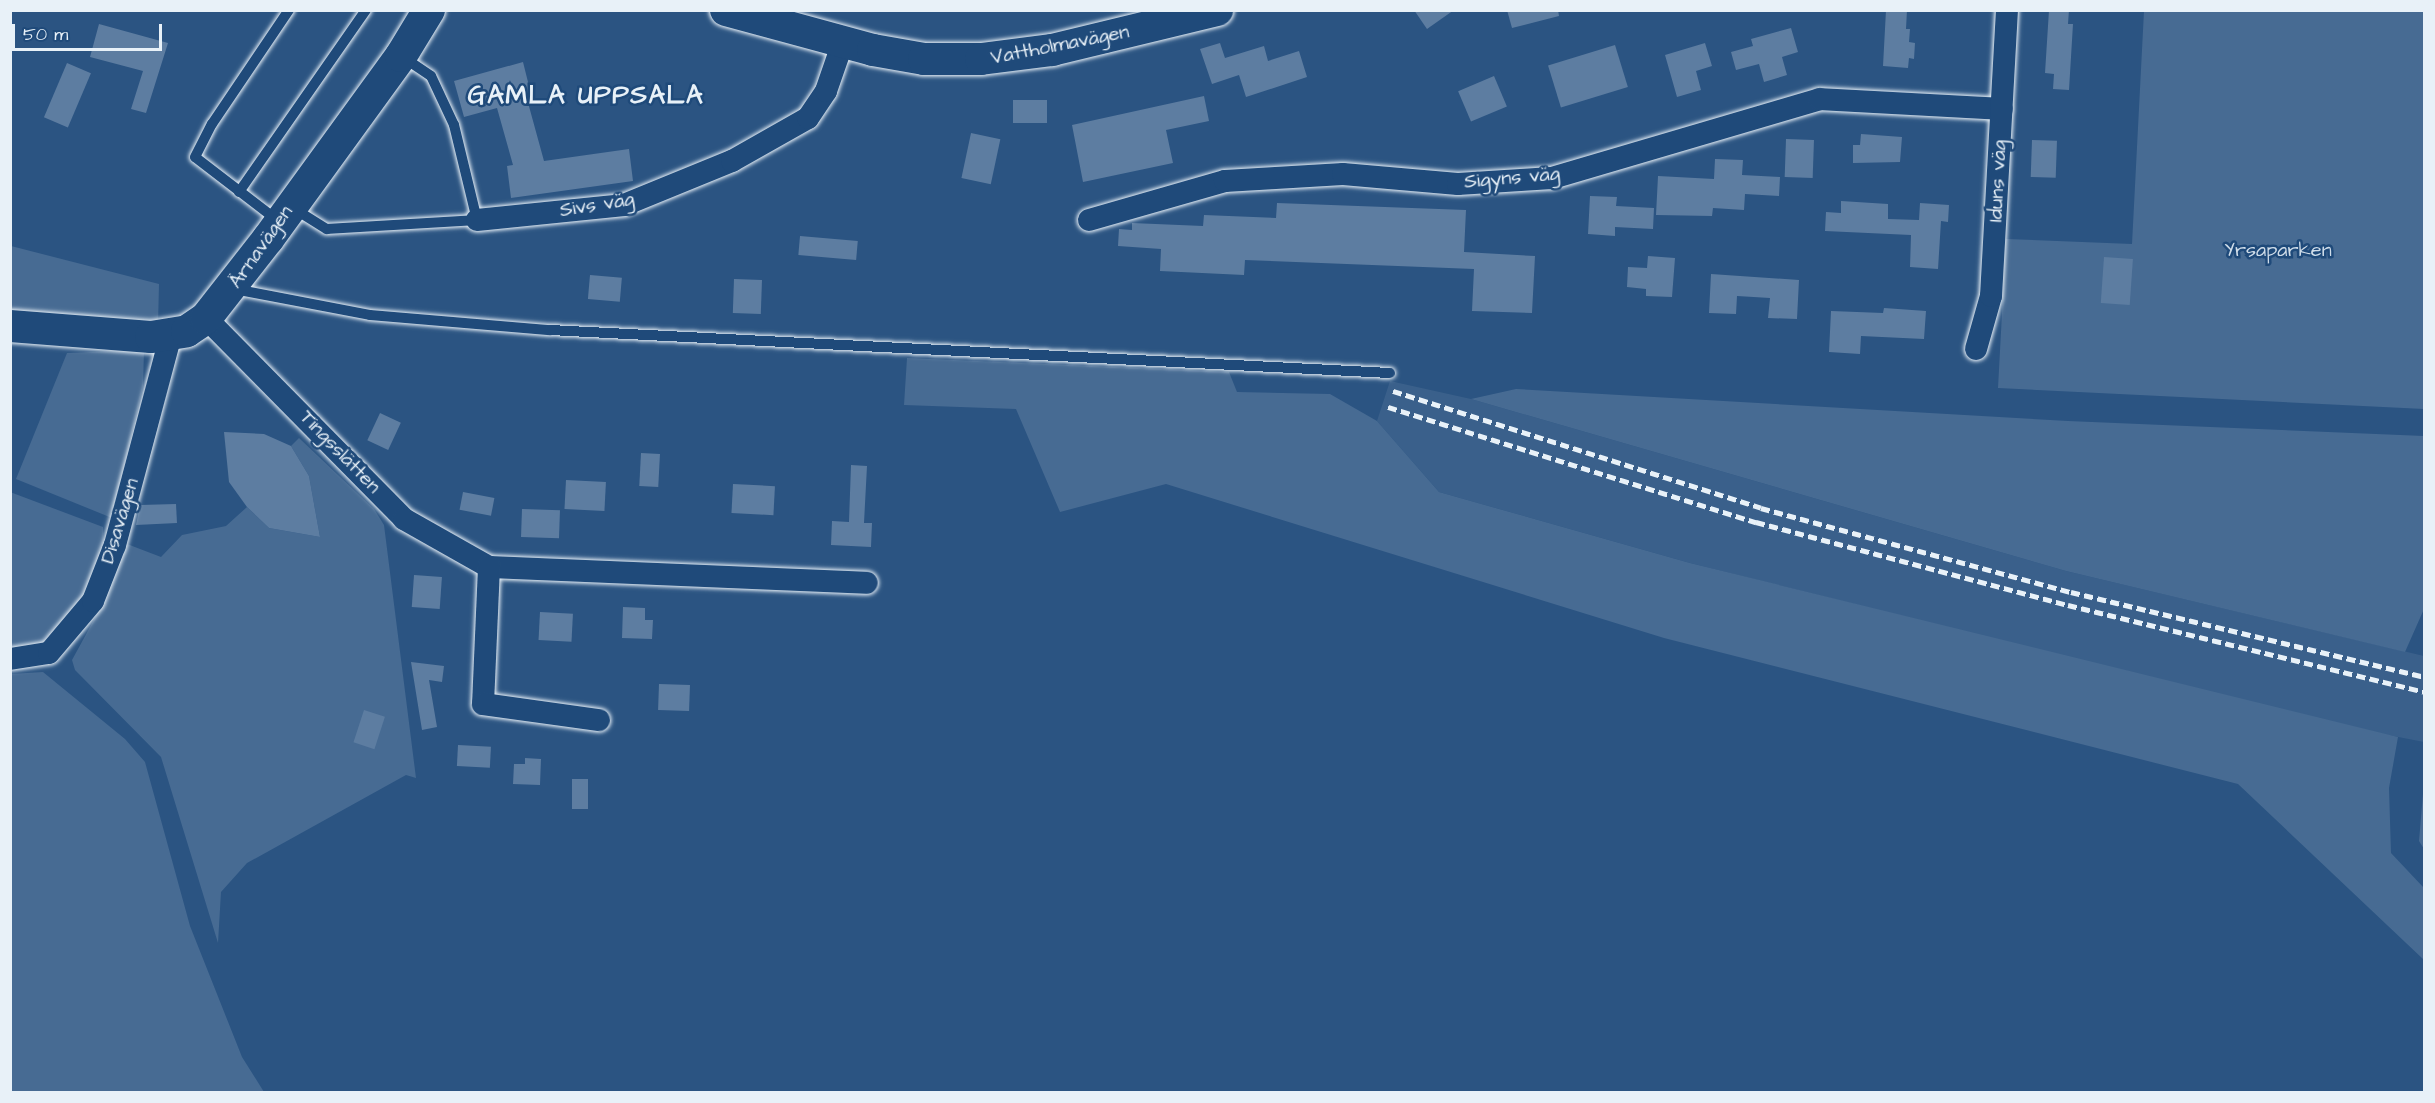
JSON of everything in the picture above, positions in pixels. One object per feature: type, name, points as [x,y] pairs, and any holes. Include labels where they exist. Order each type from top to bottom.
[{"type":"street","name":"Ärnavägen","points":[[10,326],[55,335],[171,336],[187,331],[206,318],[231,289],[401,56],[429,10]]},
{"type":"street","name":"Vattholmavägen","points":[[726,10],[843,42],[924,59],[981,59],[1052,50],[1217,10]]},
{"type":"street","name":"Iduns väg","points":[[1976,349],[1991,297],[2007,10]]},
{"type":"street","name":"Sivs väg","points":[[477,220],[624,205],[684,183],[781,136],[808,118],[826,91],[843,42]]},
{"type":"street","name":"Sigyns väg","points":[[1089,220],[1225,181],[1342,174],[1458,184],[1552,178],[1820,99],[2001,109]]},
{"type":"street","name":"Tingsslätten","points":[[206,318],[404,519],[489,567],[867,583]]},
{"type":"street","name":"Disavägen","points":[[10,659],[49,653],[93,601],[116,545],[171,336]]},
{"type":"street","points":[[489,567],[483,704],[599,720]]},
{"type":"lane","name":"Sivs väg","points":[[289,10],[212,124],[195,157],[238,192],[285,214],[327,229],[477,220]]},
{"type":"lane","points":[[238,192],[366,10]]},
{"type":"lane","points":[[401,56],[431,76],[450,116],[477,220]]},
{"type":"lane","points":[[231,289],[370,315],[550,330],[1390,373]]},
{"type":"shaded area","points":[[1390,381],[1471,399],[2066,571],[2424,656],[2424,742],[2347,727],[1690,563],[1439,492],[1377,421]]},
{"type":"green space","name":"Yrsaparken","points":[[2144,11],[2424,11],[2424,409],[1998,388],[2006,239],[2132,244]]},
{"type":"green space","points":[[11,246],[159,284],[158,325],[11,314]]},
{"type":"green space","points":[[144,350],[143,386],[112,518],[16,479],[67,353]]},
{"type":"green space","points":[[907,358],[1229,372],[1237,392],[1330,394],[1377,421],[1439,492],[1690,563],[2398,737],[2389,788],[2391,853],[2424,888],[2424,960],[2238,784],[1664,638],[1166,484],[1060,512],[1016,409],[904,405]]},
{"type":"green space","points":[[1516,389],[2068,421],[2424,436],[2424,609],[2405,652],[2066,571],[1471,399]]},
{"type":"green space","points":[[299,438],[374,509],[384,525],[416,778],[406,775],[247,863],[221,892],[218,943],[161,757],[75,670],[72,660],[96,616],[127,544],[161,557],[182,535],[226,526],[247,507],[269,528],[320,537],[309,476],[291,446]]},
{"type":"green space","points":[[10,492],[103,527],[104,547],[79,604],[40,645],[10,651]]},
{"type":"green space","points":[[43,672],[125,739],[145,762],[190,926],[242,1057],[264,1092],[11,1092],[11,674]]},
{"type":"green space","points":[[2424,782],[2424,849],[2419,841]]},
{"type":"building","points":[[1414,10],[1454,10],[1427,29]]},
{"type":"building","points":[[1507,10],[1558,10],[1559,16],[1512,28]]},
{"type":"building","points":[[1886,10],[1907,10],[1906,29],[1910,29],[1909,42],[1915,43],[1914,59],[1909,58],[1908,68],[1883,66]]},
{"type":"building","points":[[2049,10],[2069,10],[2068,24],[2073,24],[2069,90],[2053,89],[2054,74],[2045,73]]},
{"type":"building","points":[[99,24],[168,43],[146,113],[131,109],[143,71],[90,57]]},
{"type":"building","points":[[1791,28],[1798,52],[1782,57],[1787,75],[1764,82],[1759,64],[1736,70],[1731,52],[1753,46],[1751,39]]},
{"type":"building","points":[[1220,43],[1225,58],[1264,46],[1268,61],[1299,51],[1307,77],[1246,97],[1239,75],[1212,84],[1200,49]]},
{"type":"building","points":[[1705,43],[1712,66],[1696,71],[1701,90],[1677,97],[1665,55]]},
{"type":"building","points":[[1615,45],[1628,87],[1561,108],[1548,65]]},
{"type":"building","points":[[523,62],[532,98],[527,99],[544,161],[629,149],[633,181],[511,198],[507,166],[513,165],[497,108],[464,117],[454,81]]},
{"type":"building","points":[[67,63],[91,73],[68,127],[44,117]]},
{"type":"building","points":[[1494,76],[1507,106],[1471,122],[1458,91]]},
{"type":"building","points":[[1204,96],[1209,121],[1166,130],[1173,163],[1083,182],[1072,125]]},
{"type":"building","points":[[1013,100],[1047,100],[1047,123],[1013,123]]},
{"type":"building","points":[[971,133],[1000,139],[991,184],[961,178]]},
{"type":"building","points":[[1861,134],[1902,137],[1900,162],[1853,163],[1853,145],[1860,145]]},
{"type":"building","points":[[1786,139],[1814,140],[1813,178],[1785,177]]},
{"type":"building","points":[[2032,140],[2057,141],[2056,178],[2031,177]]},
{"type":"building","points":[[1715,159],[1743,160],[1742,175],[1780,177],[1779,196],[1745,194],[1744,210],[1713,208],[1712,216],[1656,215],[1658,176],[1714,179]]},
{"type":"building","points":[[1590,196],[1617,197],[1616,206],[1654,208],[1653,229],[1615,227],[1615,236],[1588,234]]},
{"type":"building","points":[[1841,201],[1888,204],[1888,219],[1919,220],[1920,203],[1949,205],[1948,222],[1941,221],[1938,269],[1910,267],[1911,235],[1825,231],[1826,212],[1841,213]]},
{"type":"building","points":[[1277,203],[1466,210],[1464,252],[1535,256],[1532,313],[1472,311],[1474,269],[1245,260],[1244,275],[1160,271],[1161,249],[1118,246],[1119,229],[1132,230],[1132,223],[1203,226],[1204,215],[1276,218]]},
{"type":"building","points":[[800,236],[858,241],[856,260],[798,255]]},
{"type":"building","points":[[1648,256],[1675,258],[1672,297],[1646,296],[1646,289],[1627,287],[1628,267],[1647,268]]},
{"type":"building","points":[[2104,257],[2133,259],[2130,305],[2101,303]]},
{"type":"building","points":[[1711,274],[1799,280],[1797,319],[1768,318],[1770,298],[1737,296],[1736,314],[1709,313]]},
{"type":"building","points":[[590,275],[622,278],[620,302],[588,299]]},
{"type":"building","points":[[734,279],[762,280],[761,314],[733,313]]},
{"type":"building","points":[[1884,308],[1926,311],[1924,339],[1861,336],[1860,354],[1829,352],[1831,311],[1883,313]]},
{"type":"building","points":[[380,413],[401,423],[388,450],[367,440]]},
{"type":"building","points":[[224,432],[264,434],[291,446],[309,476],[320,537],[269,528],[247,507],[229,482]]},
{"type":"building","points":[[641,453],[660,454],[658,487],[639,486]]},
{"type":"building","points":[[851,465],[867,466],[864,523],[872,523],[871,547],[831,545],[832,521],[849,522]]},
{"type":"building","points":[[566,480],[606,482],[604,511],[564,509]]},
{"type":"building","points":[[733,484],[775,486],[773,515],[731,513]]},
{"type":"building","points":[[463,492],[494,498],[491,516],[460,510]]},
{"type":"building","points":[[176,504],[177,523],[136,525],[140,505]]},
{"type":"building","points":[[522,509],[560,510],[559,538],[521,537]]},
{"type":"building","points":[[414,575],[442,577],[440,609],[412,607]]},
{"type":"building","points":[[623,607],[645,608],[645,620],[653,620],[652,639],[622,638]]},
{"type":"building","points":[[540,612],[573,614],[571,642],[539,640]]},
{"type":"building","points":[[411,662],[444,666],[442,682],[429,680],[437,727],[422,730]]},
{"type":"building","points":[[659,684],[690,685],[689,711],[658,710]]},
{"type":"building","points":[[364,710],[385,717],[374,749],[353,742]]},
{"type":"building","points":[[458,745],[491,747],[490,768],[457,766]]},
{"type":"building","points":[[525,758],[541,759],[540,785],[513,784],[514,764],[525,764]]},
{"type":"building","points":[[572,779],[588,779],[588,809],[572,809]]},
{"type":"railway","points":[[1393,391],[1761,508],[2071,592],[2424,677]]},
{"type":"railway","points":[[1388,407],[1756,522],[2068,605],[2424,692]]},
{"type":"district","name":"GAMLA UPPSALA","points":[[586,96]]}]
